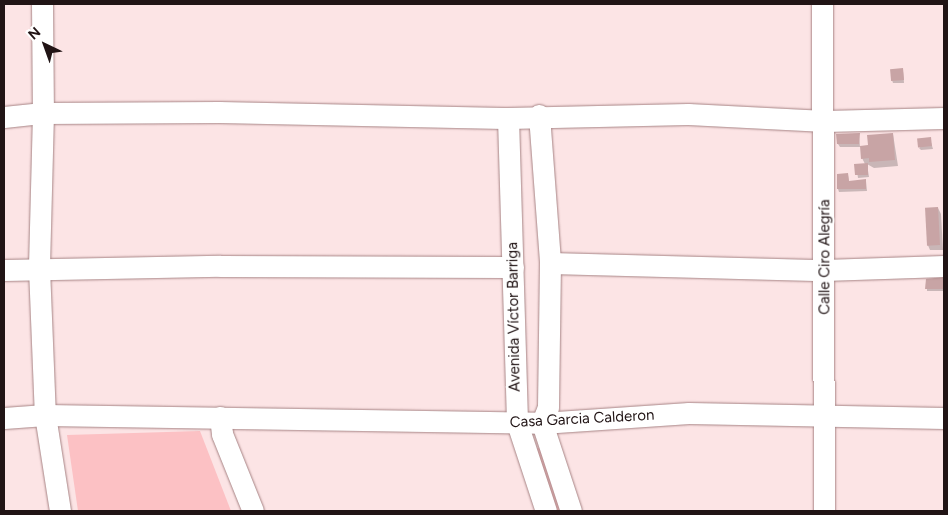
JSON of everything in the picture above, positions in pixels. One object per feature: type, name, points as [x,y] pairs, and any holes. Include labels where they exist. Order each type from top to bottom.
[{"type":"street","points":[[42,4],[43,113],[39,268],[45,415],[60,511]]},
{"type":"street","name":"Calle Ciro Alegría","points":[[822,4],[825,121],[824,511]]},
{"type":"street","points":[[4,117],[43,113],[219,112],[508,118],[539,115],[688,114],[825,121],[944,118]]},
{"type":"street","points":[[539,115],[550,263],[548,407],[542,424],[571,511]]},
{"type":"street","name":"Avenida Víctor Barriga","points":[[508,118],[514,267],[517,423],[546,511]]},
{"type":"street","points":[[550,263],[824,270],[944,266]]},
{"type":"street","points":[[4,270],[39,268],[514,267]]},
{"type":"street","name":"Casa Garcia Calderon","points":[[4,418],[45,415],[542,424],[689,413],[825,418],[944,418]]},
{"type":"street","points":[[220,417],[222,434],[253,511]]},
{"type":"shaded area","points":[[200,431],[231,511],[78,511],[67,435]]},
{"type":"shaded area","points":[[541,447],[562,511],[554,511],[534,449]]},
{"type":"building","points":[[903,68],[904,80],[891,81],[890,69]]},
{"type":"building","points":[[860,133],[859,144],[837,144],[836,134]]},
{"type":"building","points":[[893,133],[895,160],[869,162],[869,158],[861,159],[860,146],[868,145],[867,135]]},
{"type":"building","points":[[931,137],[932,146],[918,147],[917,138]]},
{"type":"building","points":[[868,163],[868,175],[855,175],[854,164]]},
{"type":"building","points":[[848,173],[849,181],[866,179],[866,189],[837,189],[837,174]]},
{"type":"building","points":[[938,207],[940,245],[927,246],[925,208]]},
{"type":"building","points":[[944,277],[944,289],[925,289],[926,279]]}]
